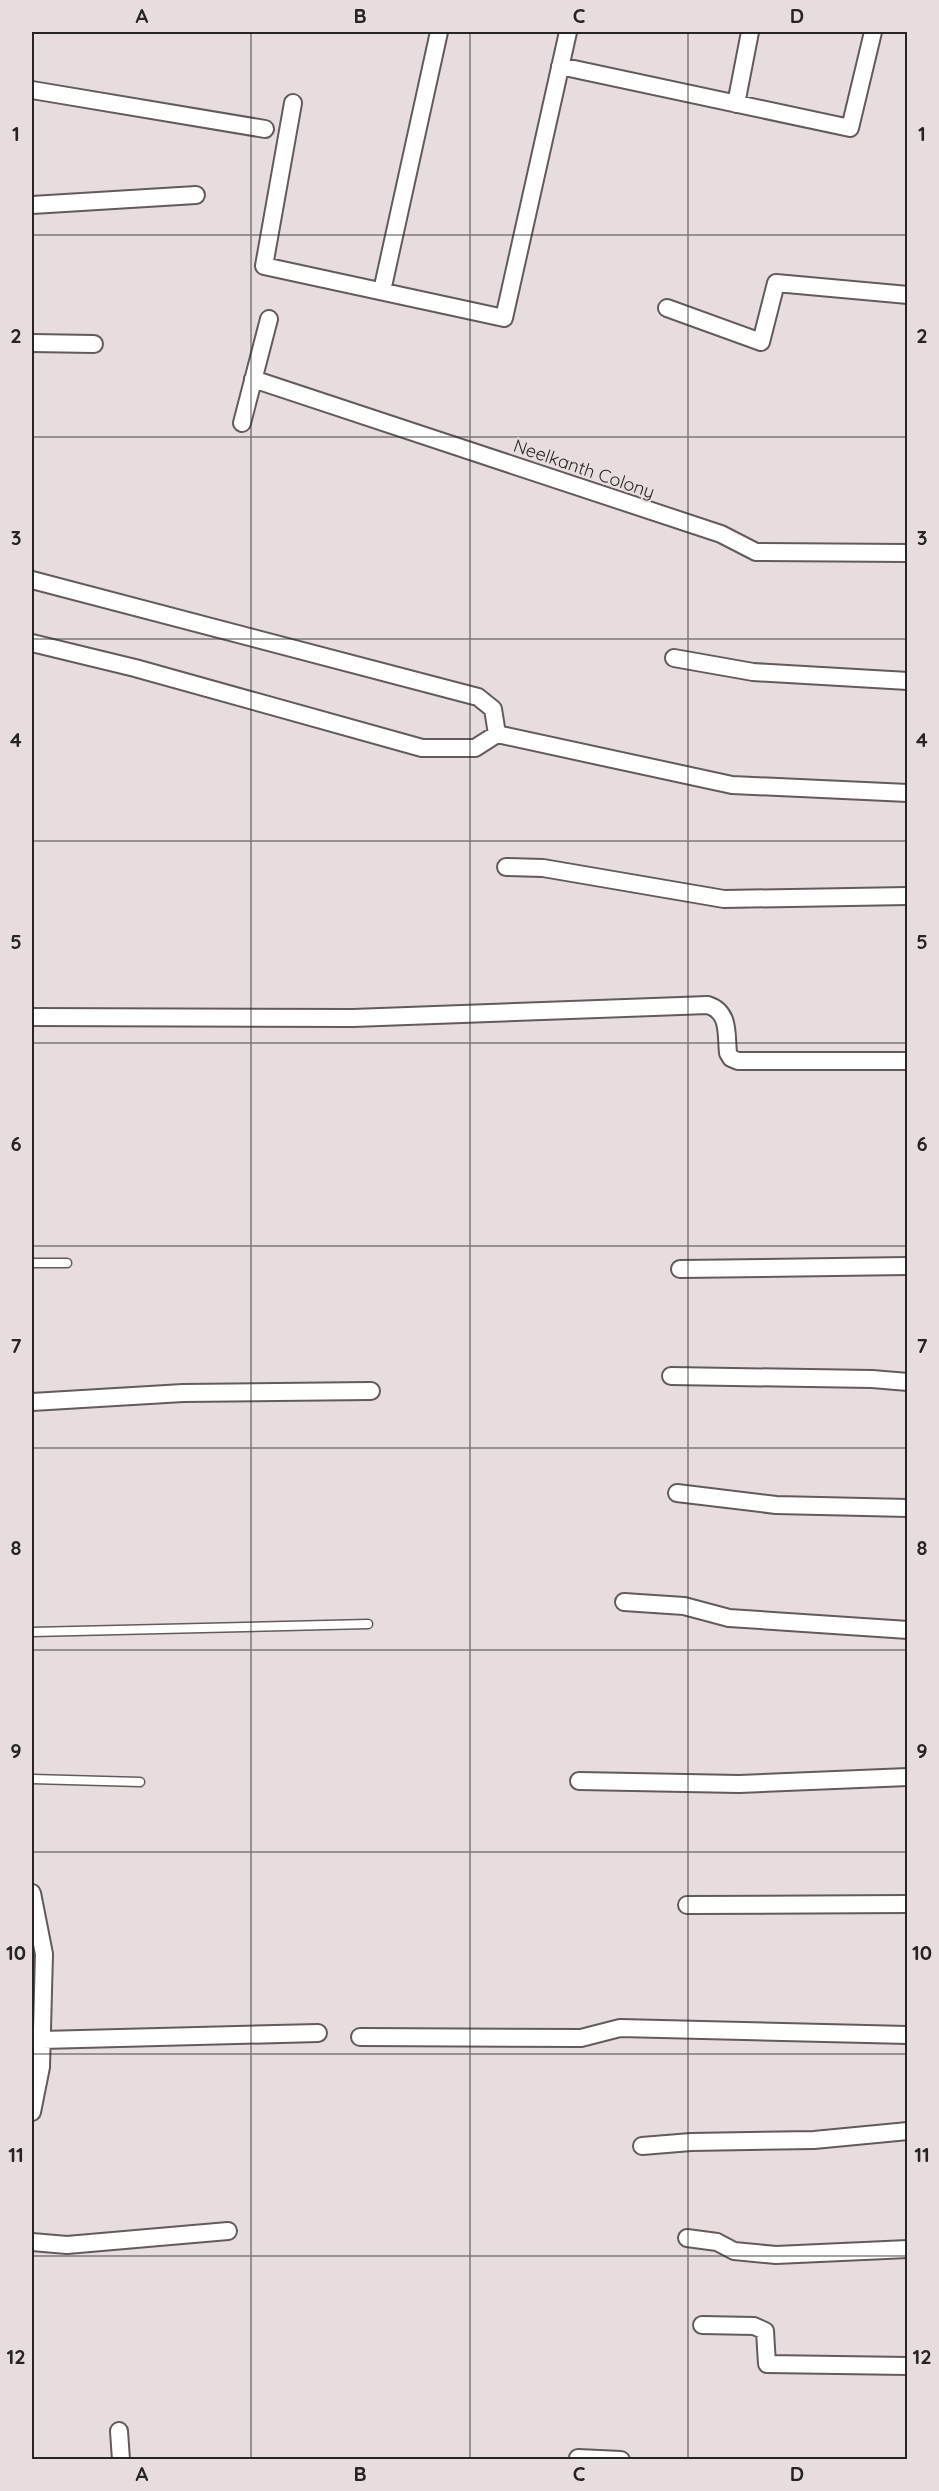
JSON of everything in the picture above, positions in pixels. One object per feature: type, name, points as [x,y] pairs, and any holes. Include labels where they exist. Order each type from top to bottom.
[{"type":"street","points":[[382,291],[440,32]]},
{"type":"street","points":[[293,103],[264,266],[504,318],[568,32]]},
{"type":"street","points":[[736,104],[746,32]]},
{"type":"street","points":[[560,66],[850,128],[873,32]]},
{"type":"street","points":[[32,90],[265,129]]},
{"type":"street","points":[[32,205],[196,195]]},
{"type":"street","points":[[667,308],[761,342],[776,283],[908,296]]},
{"type":"street","points":[[242,423],[268,319]]},
{"type":"street","points":[[32,343],[94,344]]},
{"type":"street","name":"Neelkanth Colony","points":[[253,379],[721,534],[756,552],[908,553]]},
{"type":"street","points":[[32,580],[478,697],[493,709],[497,734]]},
{"type":"street","points":[[32,643],[135,668],[422,748],[475,748],[497,734],[732,785],[908,793]]},
{"type":"street","points":[[674,658],[753,672],[908,681]]},
{"type":"street","points":[[506,867],[543,868],[724,899],[908,896]]},
{"type":"street","points":[[32,1017],[352,1018],[708,1005],[718,1008],[724,1016],[728,1053],[731,1058],[738,1061],[908,1061]]},
{"type":"street","points":[[680,1269],[908,1266]]},
{"type":"street","points":[[671,1376],[872,1379],[908,1382]]},
{"type":"street","points":[[32,1402],[183,1393],[371,1391]]},
{"type":"street","points":[[677,1493],[776,1505],[908,1508]]},
{"type":"street","points":[[624,1602],[684,1606],[729,1618],[908,1630]]},
{"type":"street","points":[[579,1781],[739,1784],[908,1777]]},
{"type":"street","points":[[32,1893],[44,1954],[42,2040],[36,2068],[32,2112]]},
{"type":"street","points":[[687,1905],[908,1904]]},
{"type":"street","points":[[360,2037],[581,2038],[620,2028],[908,2035]]},
{"type":"street","points":[[42,2040],[318,2034]]},
{"type":"street","points":[[642,2146],[691,2142],[814,2140],[908,2131]]},
{"type":"street","points":[[32,2242],[67,2245],[228,2231]]},
{"type":"street","points":[[687,2238],[717,2242],[734,2251],[776,2255],[908,2249]]},
{"type":"street","points":[[702,2325],[754,2326],[765,2331],[767,2364],[908,2366]]},
{"type":"street","points":[[119,2431],[121,2460]]},
{"type":"street","points":[[578,2458],[621,2460]]},
{"type":"lane","points":[[32,1263],[67,1263]]},
{"type":"lane","points":[[32,1632],[368,1624]]},
{"type":"lane","points":[[32,1779],[141,1782]]}]
